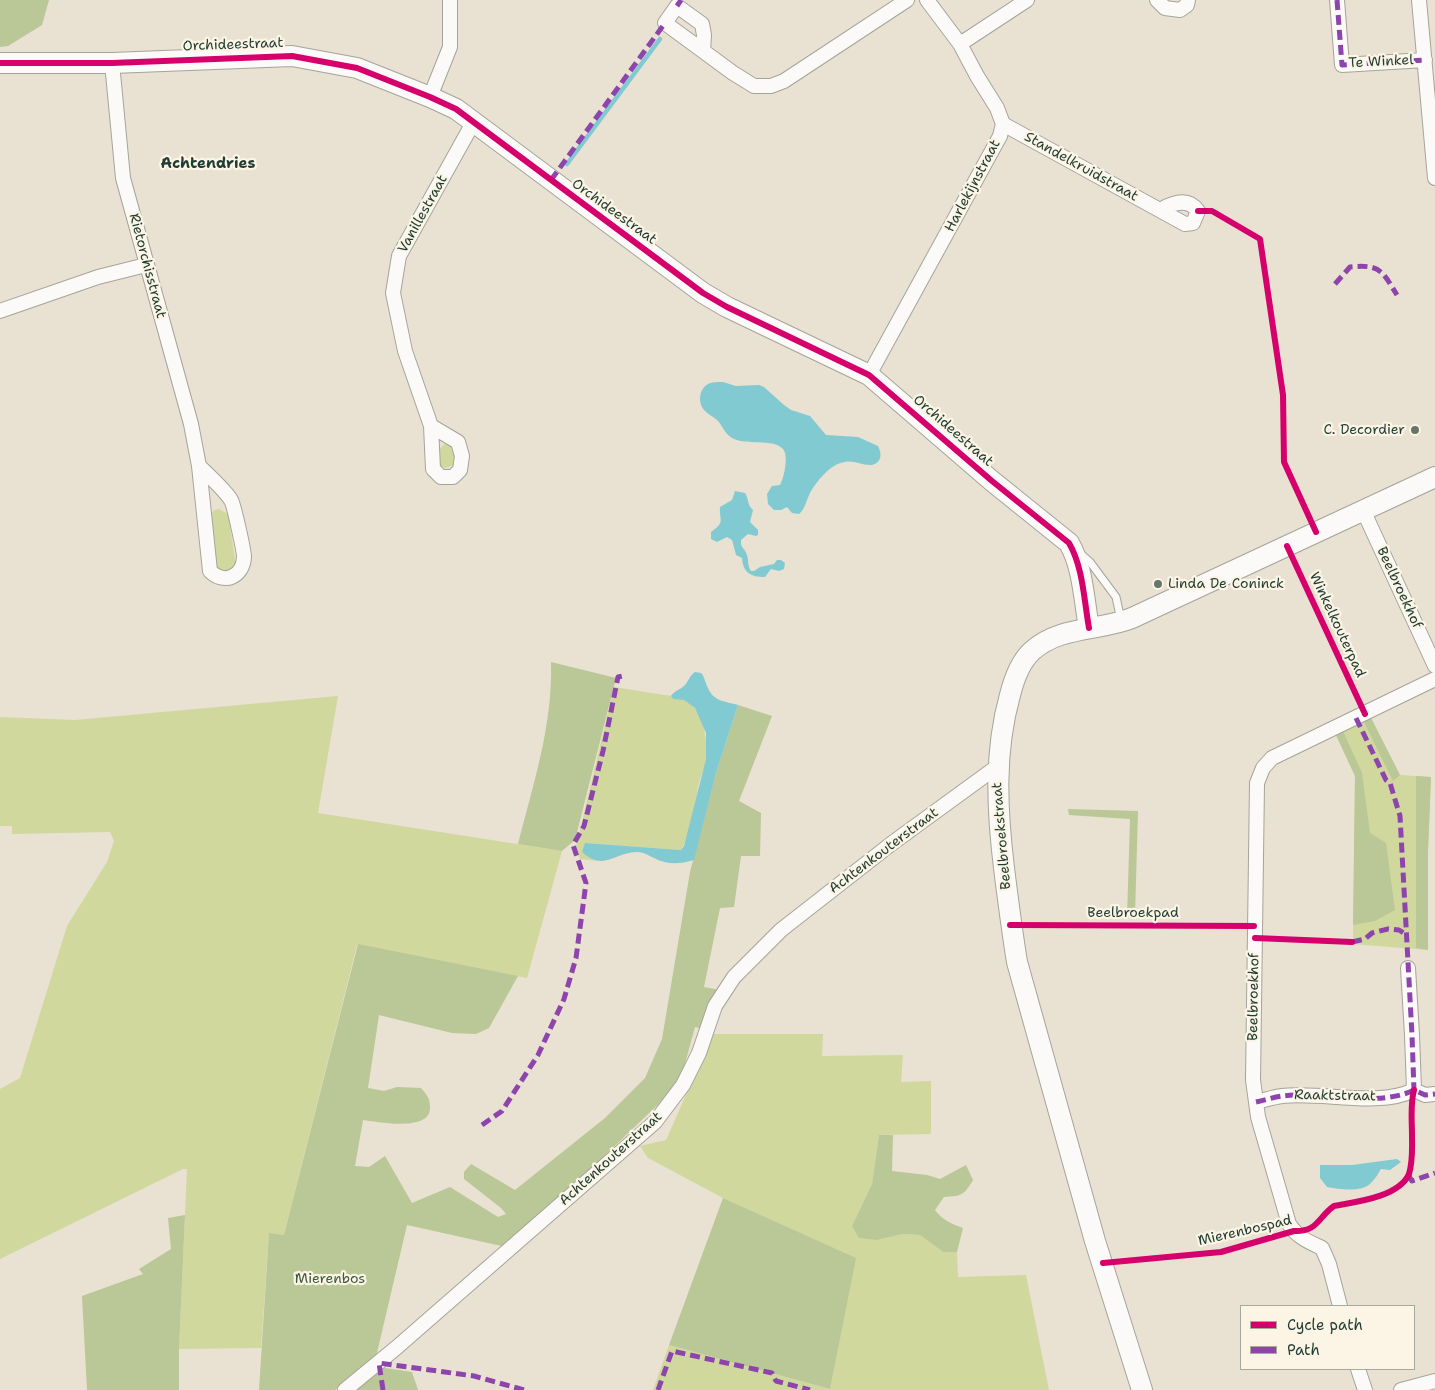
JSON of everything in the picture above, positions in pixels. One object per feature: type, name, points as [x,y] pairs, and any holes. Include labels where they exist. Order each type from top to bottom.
[{"type":"street","points":[[430,97],[450,47],[450,0]]},
{"type":"street","points":[[703,51],[754,86],[771,86],[784,81],[907,0]]},
{"type":"street","name":"Harlekijnstraat","points":[[869,375],[992,152],[1000,136],[1003,124],[997,108],[976,76],[960,44],[927,0]]},
{"type":"street","points":[[960,44],[1028,0]]},
{"type":"street","points":[[1156,0],[1164,8],[1180,10],[1187,5],[1188,0]]},
{"type":"street","name":"Te Winkel","points":[[1337,0],[1342,65],[1425,60]]},
{"type":"street","points":[[1420,0],[1435,178]]},
{"type":"street","name":"Orchideestraat","points":[[0,63],[112,62],[292,56],[358,68],[456,109],[703,293],[727,307],[869,375],[992,481],[1063,537],[1073,550],[1078,567],[1089,628]]},
{"type":"street","name":"Rietorchisstraat","points":[[112,62],[123,178],[192,424],[199,466],[210,571],[220,578],[229,579],[236,576],[241,569],[244,556],[232,501],[199,466]]},
{"type":"street","name":"Vanillestraat","points":[[431,426],[405,351],[393,293],[399,256],[473,123]]},
{"type":"street","name":"Standelkruidstraat","points":[[1003,124],[1160,210]]},
{"type":"street","points":[[0,311],[98,277],[146,265]]},
{"type":"street","name":"Beelbroekstraat","points":[[1142,1390],[1095,1241],[1017,962],[1010,925],[999,827],[998,766],[1005,712],[1013,683],[1024,660],[1032,651],[1050,640],[1089,628],[1121,623],[1435,477]]},
{"type":"street","name":"Beelbroekhof","points":[[1363,510],[1435,666]]},
{"type":"street","name":"Beelbroekhof","points":[[1340,1305],[1329,1264],[1322,1248],[1306,1240],[1294,1231],[1289,1224],[1258,1116],[1253,1080],[1257,783],[1263,768],[1272,758],[1435,680]]},
{"type":"street","name":"Achtenkouterstraat","points":[[345,1390],[391,1353],[655,1122],[683,1085],[699,1053],[715,1006],[734,977],[782,930],[891,844],[998,766]]},
{"type":"street","points":[[1408,968],[1414,1090]]},
{"type":"street","name":"Raaktstraat","points":[[1256,1102],[1283,1096],[1368,1098],[1402,1096],[1414,1090],[1425,1095],[1435,1094]]},
{"type":"street","points":[[1358,1370],[1365,1390]]},
{"type":"street","points":[[1402,1390],[1435,1381]]},
{"type":"lane","name":"Orchideestraat","points":[[1073,550],[1090,562],[1116,597],[1121,623]]},
{"type":"green space","points":[[0,0],[49,0],[42,25],[8,46],[0,47]]},
{"type":"green space","points":[[445,444],[453,449],[455,455],[453,465],[446,468],[440,466],[439,449]]},
{"type":"green space","points":[[219,509],[228,514],[236,565],[227,571],[217,568],[211,537],[210,523],[212,513]]},
{"type":"green space","points":[[551,662],[616,678],[575,840],[562,851],[518,844],[536,777],[545,732],[549,709]]},
{"type":"green space","points":[[614,687],[671,696],[673,699],[684,700],[696,709],[700,717],[706,743],[705,765],[698,787],[690,828],[681,850],[585,843],[588,857],[597,861],[580,859],[576,847]]},
{"type":"green space","points":[[338,696],[318,813],[562,851],[527,978],[357,945],[284,1235],[269,1234],[261,1348],[179,1349],[187,1169],[183,1169],[0,1259],[0,1089],[20,1078],[67,926],[107,862],[114,841],[110,832],[12,834],[12,826],[0,826],[0,717],[75,720]]},
{"type":"green space","name":"Mierenbos","points":[[738,705],[772,716],[739,801],[761,813],[760,856],[741,856],[734,907],[720,908],[704,987],[720,990],[704,1029],[695,1027],[683,1071],[667,1096],[506,1247],[407,1225],[376,1357],[335,1390],[259,1390],[269,1233],[284,1235],[358,944],[518,976],[489,1028],[476,1034],[452,1033],[379,1015],[368,1088],[384,1091],[397,1087],[421,1088],[428,1097],[430,1108],[428,1115],[422,1120],[413,1123],[402,1124],[363,1120],[355,1166],[369,1167],[385,1156],[412,1203],[450,1187],[498,1217],[506,1214],[464,1179],[464,1172],[471,1164],[515,1190],[605,1118],[645,1078],[662,1039],[690,872],[716,773]]},
{"type":"green space","points":[[1371,718],[1400,775],[1431,777],[1428,851],[1428,950],[1353,944],[1355,776],[1336,735]]},
{"type":"green space","points":[[1371,718],[1400,775],[1393,781],[1364,722]]},
{"type":"green space","points":[[1343,731],[1362,773],[1370,833],[1386,843],[1395,910],[1375,921],[1353,925],[1355,776],[1336,735]]},
{"type":"green space","points":[[1416,776],[1431,777],[1428,851],[1428,950],[1416,948]]},
{"type":"green space","points":[[1068,809],[1138,811],[1135,915],[1127,918],[1130,819],[1069,815]]},
{"type":"green space","points":[[713,1034],[823,1034],[822,1056],[903,1055],[901,1082],[931,1081],[931,1134],[879,1135],[872,1184],[852,1226],[877,1240],[903,1234],[920,1235],[943,1252],[957,1252],[958,1277],[1026,1275],[1049,1390],[653,1390],[669,1345],[830,1389],[855,1258],[723,1198],[648,1158],[640,1146],[666,1140]]},
{"type":"green space","points":[[879,1135],[893,1135],[892,1171],[927,1175],[940,1179],[966,1165],[973,1180],[970,1185],[962,1194],[944,1197],[935,1210],[944,1219],[963,1228],[957,1252],[943,1252],[920,1235],[903,1234],[877,1240],[859,1238],[852,1226],[872,1184]]},
{"type":"green space","points":[[723,1198],[856,1258],[830,1389],[669,1345]]},
{"type":"green space","points":[[185,1215],[179,1390],[87,1390],[82,1296],[143,1274],[139,1269],[171,1249],[168,1218]]},
{"type":"green space","points":[[379,1367],[412,1372],[418,1390],[351,1390]]},
{"type":"water","points":[[723,382],[736,386],[759,385],[764,387],[791,410],[810,416],[826,435],[858,437],[878,446],[880,455],[878,462],[872,465],[855,462],[840,463],[824,474],[810,493],[803,510],[799,514],[792,513],[787,507],[781,510],[774,510],[768,504],[767,494],[772,486],[780,485],[782,482],[785,452],[779,446],[773,444],[744,442],[732,438],[717,420],[705,411],[700,401],[702,390],[710,383]]},
{"type":"water","points":[[735,491],[745,493],[753,510],[750,522],[758,530],[758,535],[748,534],[741,540],[741,545],[747,555],[751,571],[774,564],[777,560],[785,563],[784,569],[779,571],[771,569],[765,577],[752,575],[746,571],[742,558],[736,555],[732,540],[727,537],[717,542],[711,539],[711,532],[721,521],[720,507],[732,500]]},
{"type":"water","points":[[695,672],[701,673],[713,696],[738,705],[716,773],[694,860],[670,863],[645,853],[637,852],[603,861],[590,858],[582,852],[585,843],[681,850],[684,846],[706,759],[706,733],[695,708],[684,700],[673,699],[671,696],[684,686]]},
{"type":"water","points":[[1397,1159],[1401,1162],[1390,1170],[1381,1169],[1371,1183],[1362,1188],[1350,1190],[1327,1187],[1320,1178],[1320,1165],[1352,1165]]},
{"type":"waterway","points":[[567,164],[660,39]]},
{"type":"marked path","points":[[677,6],[681,0]]},
{"type":"marked path","points":[[1337,0],[1342,65],[1425,60]]},
{"type":"marked path","points":[[551,180],[665,23]]},
{"type":"marked path","points":[[1335,284],[1350,267],[1375,268],[1384,275],[1397,295]]},
{"type":"marked path","points":[[482,1125],[502,1111],[538,1055],[564,999],[576,958],[586,883],[573,845],[584,826],[603,751],[618,677],[622,676]]},
{"type":"marked path","points":[[1356,718],[1386,780],[1390,783],[1400,816],[1414,1090]]},
{"type":"marked path","points":[[1352,942],[1365,939],[1372,933],[1388,929],[1399,930],[1407,935]]},
{"type":"marked path","points":[[1256,1102],[1279,1096],[1298,1095],[1384,1098],[1414,1090],[1425,1095],[1435,1094]]},
{"type":"marked path","points":[[1408,1175],[1412,1181],[1435,1173]]},
{"type":"marked path","points":[[658,1390],[672,1351],[772,1373],[776,1381],[810,1390]]},
{"type":"marked path","points":[[383,1390],[379,1363],[474,1376],[524,1390]]},
{"type":"cycle path","points":[[0,63],[112,63],[292,56],[357,68],[456,109],[703,293],[727,307],[869,375],[992,481],[1069,543],[1074,552],[1080,573],[1089,628]]},
{"type":"cycle path","points":[[1198,211],[1212,211],[1260,239],[1283,395],[1284,462],[1316,532]]},
{"type":"cycle path","name":"Winkelkouterpad","points":[[1287,546],[1365,714]]},
{"type":"cycle path","name":"Beelbroekpad","points":[[1010,925],[1254,926]]},
{"type":"cycle path","points":[[1255,938],[1352,942]]},
{"type":"cycle path","name":"Mierenbospad","points":[[1103,1263],[1221,1252],[1294,1231],[1308,1229],[1334,1206],[1376,1197],[1396,1188],[1404,1182],[1409,1174],[1411,1164],[1414,1090]]},
{"type":"place","name":"C. Decordier","points":[[1415,430]]},
{"type":"place","name":"Linda De Coninck","points":[[1158,584]]},
{"type":"district","name":"Achtendries","points":[[208,164]]}]
